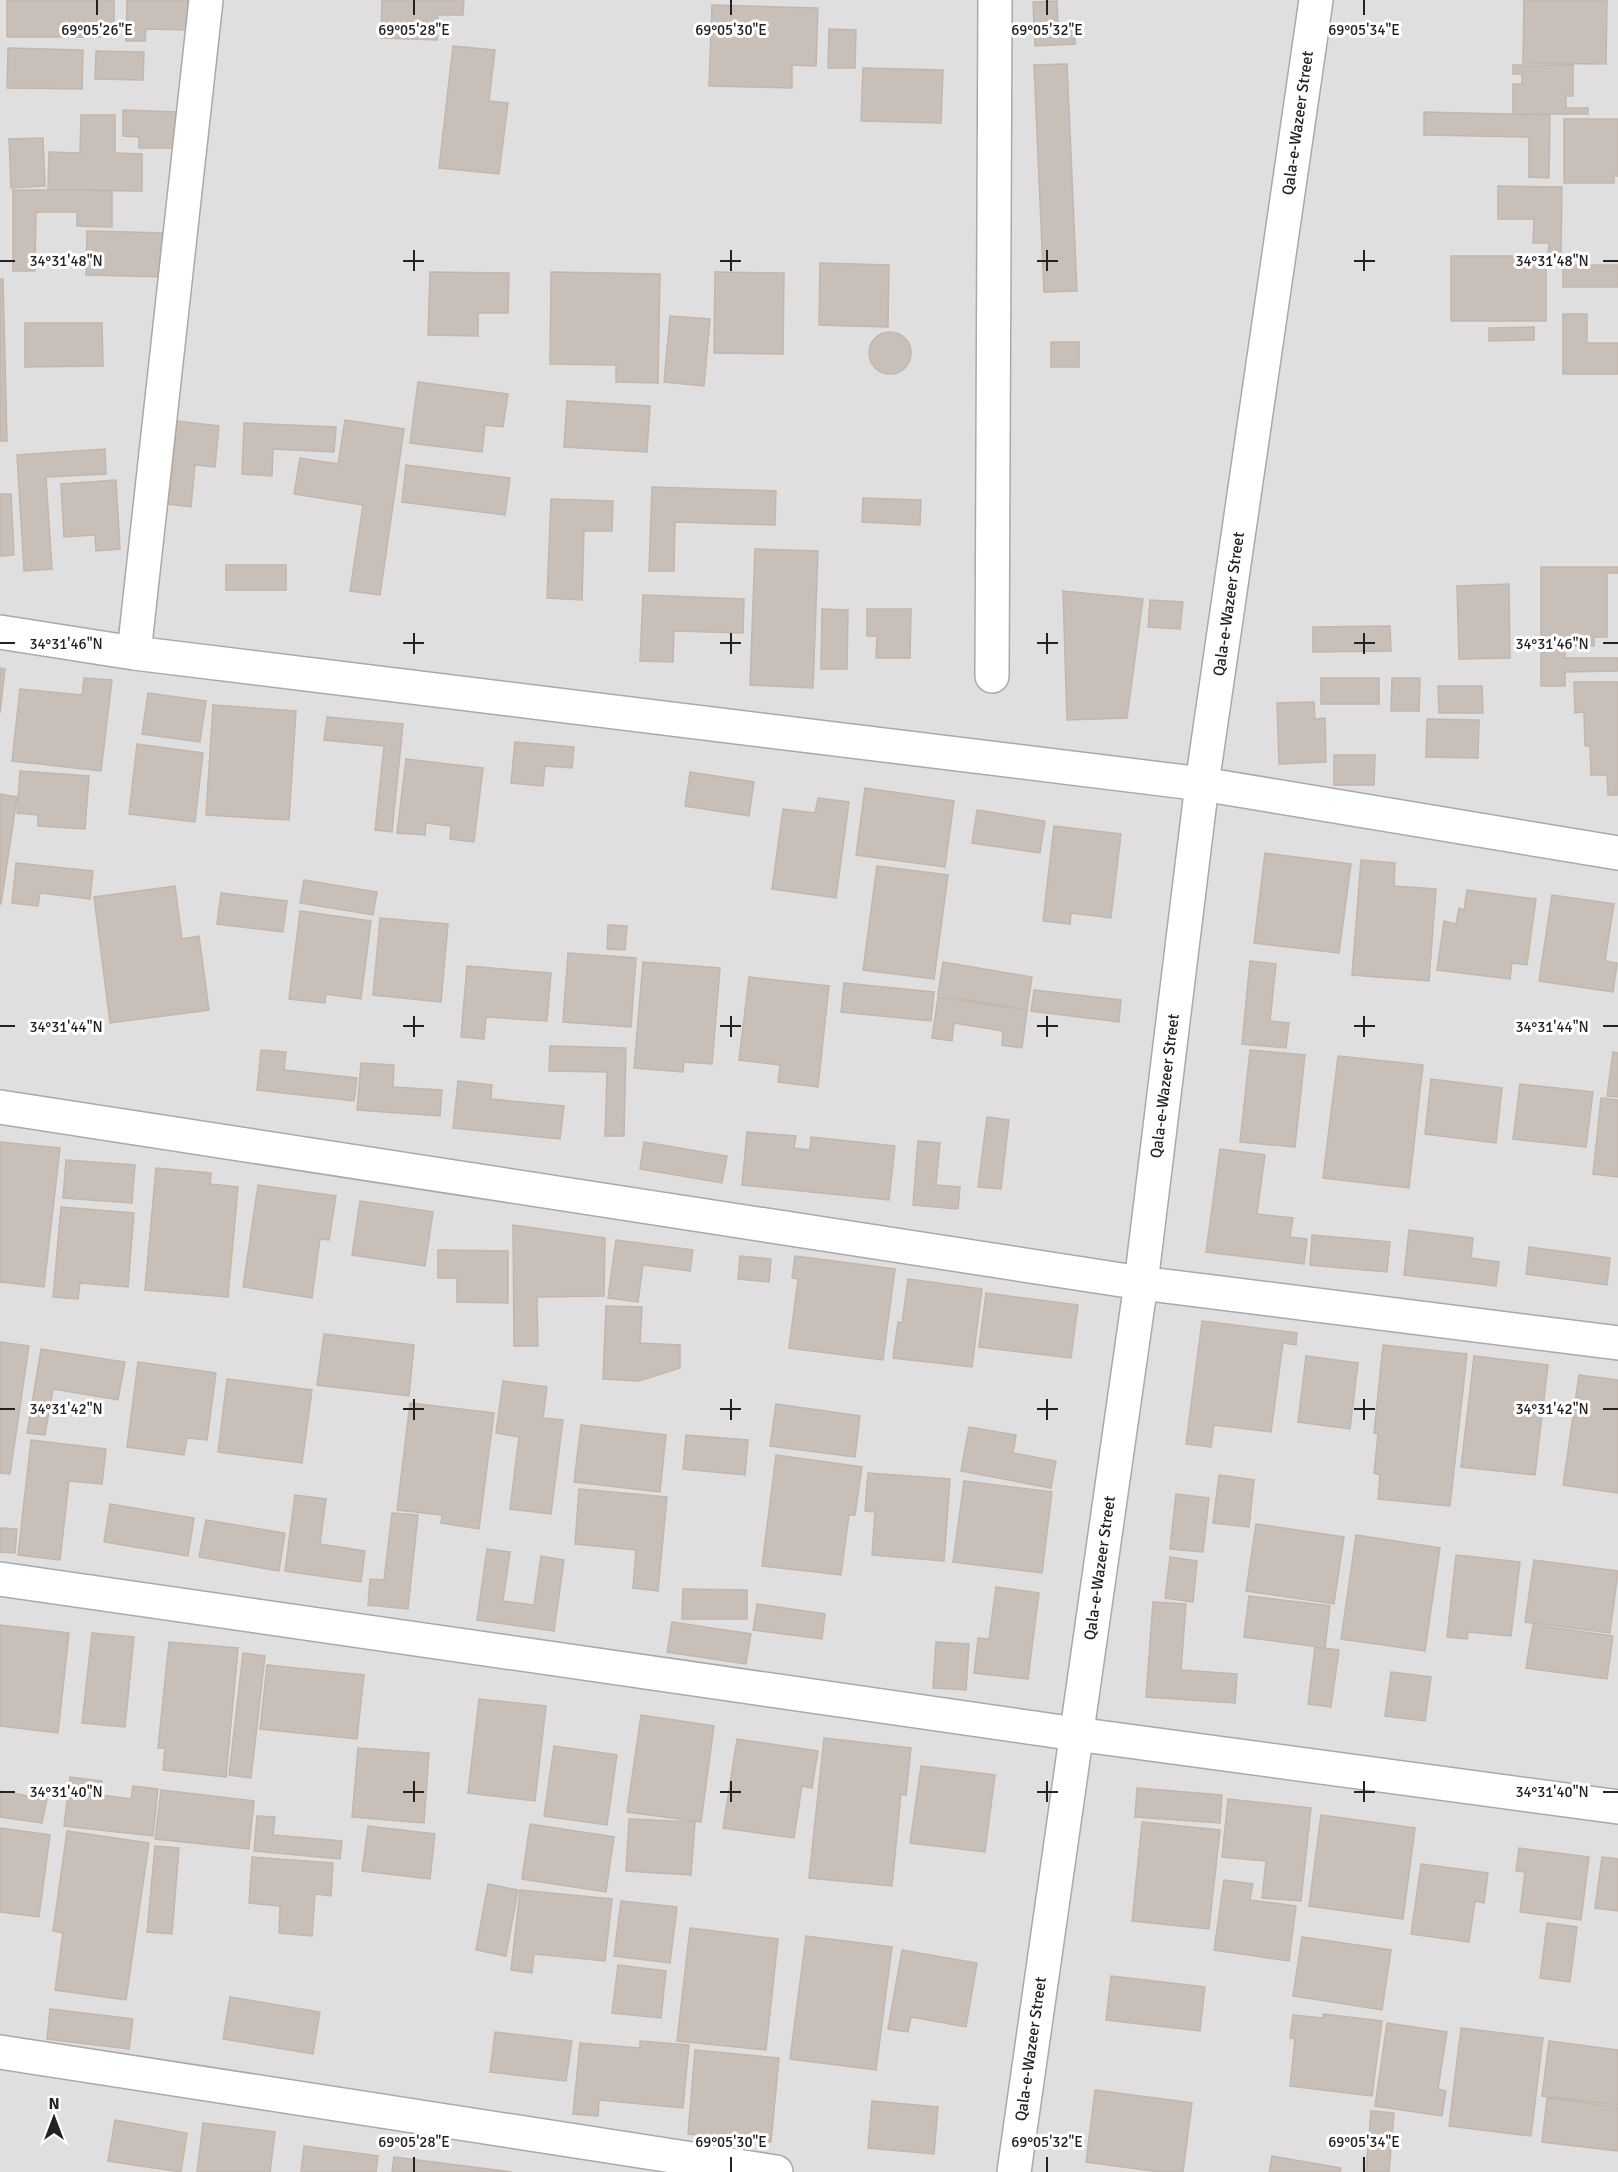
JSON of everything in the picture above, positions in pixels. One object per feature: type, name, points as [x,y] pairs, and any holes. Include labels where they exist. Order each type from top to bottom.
[{"type":"street","points":[[134,653],[206,0]]},
{"type":"street","points":[[992,676],[995,0]]},
{"type":"street","name":"Qala-e-Wazeer Street","points":[[1014,2172],[1141,1282],[1202,784],[1316,0]]},
{"type":"street","points":[[0,632],[134,653],[1202,784],[1618,853]]},
{"type":"street","points":[[0,1107],[1141,1282],[1618,1343]]},
{"type":"street","points":[[0,1579],[1076,1734],[1618,1808]]},
{"type":"street","points":[[0,2052],[776,2172]]},
{"type":"shaded area","points":[[0,0],[1618,0],[1618,2172],[0,2172]]},
{"type":"building","points":[[7,0],[114,0],[114,37],[7,37]]},
{"type":"building","points":[[127,0],[190,0],[190,30],[146,29],[145,41],[126,41]]},
{"type":"building","points":[[382,0],[464,0],[463,15],[438,15],[437,40],[381,38]]},
{"type":"building","points":[[1524,0],[1607,0],[1606,64],[1523,63]]},
{"type":"building","points":[[1057,1],[1058,24],[1075,24],[1075,44],[1035,46],[1033,2]]},
{"type":"building","points":[[712,5],[818,8],[816,66],[792,65],[792,88],[709,86]]},
{"type":"building","points":[[829,29],[856,30],[855,68],[828,68]]},
{"type":"building","points":[[453,46],[495,50],[489,101],[508,103],[499,174],[439,168]]},
{"type":"building","points":[[8,48],[83,50],[82,89],[7,88]]},
{"type":"building","points":[[96,51],[144,52],[143,80],[95,79]]},
{"type":"building","points":[[1067,64],[1077,291],[1044,292],[1034,65]]},
{"type":"building","points":[[1513,65],[1573,65],[1573,96],[1566,96],[1566,108],[1588,108],[1588,114],[1513,114],[1513,84],[1522,84],[1522,74],[1513,74]]},
{"type":"building","points":[[863,68],[943,70],[941,123],[861,121]]},
{"type":"building","points":[[123,110],[179,112],[178,148],[139,148],[139,137],[123,136]]},
{"type":"building","points":[[1424,112],[1550,115],[1549,178],[1529,177],[1529,137],[1424,135]]},
{"type":"building","points":[[81,115],[115,115],[115,153],[142,154],[142,191],[48,190],[49,152],[80,153]]},
{"type":"building","points":[[1564,119],[1618,119],[1618,176],[1614,176],[1614,183],[1564,183]]},
{"type":"building","points":[[43,138],[45,186],[11,188],[9,139]]},
{"type":"building","points":[[1498,186],[1562,187],[1561,255],[1548,255],[1549,243],[1533,243],[1534,219],[1498,219]]},
{"type":"building","points":[[13,190],[112,190],[112,227],[77,226],[77,212],[36,212],[35,271],[13,271]]},
{"type":"building","points":[[87,231],[167,233],[166,277],[86,275]]},
{"type":"building","points":[[1451,256],[1546,256],[1546,321],[1451,321]]},
{"type":"building","points":[[820,263],[889,265],[888,327],[819,325]]},
{"type":"building","points":[[1563,265],[1618,265],[1618,287],[1563,287]]},
{"type":"building","points":[[430,272],[509,273],[508,313],[478,313],[478,336],[428,335]]},
{"type":"building","points":[[551,272],[660,274],[658,383],[616,382],[616,365],[550,364]]},
{"type":"building","points":[[715,272],[784,273],[783,354],[714,353]]},
{"type":"building","points":[[0,279],[3,279],[7,441],[0,441]]},
{"type":"building","points":[[1563,314],[1587,314],[1587,343],[1618,343],[1618,374],[1563,374]]},
{"type":"building","points":[[670,316],[710,319],[704,386],[664,382]]},
{"type":"building","points":[[25,323],[102,323],[103,366],[25,367]]},
{"type":"building","points":[[1534,327],[1534,340],[1489,341],[1489,328]]},
{"type":"building","points":[[890,332],[905,338],[911,353],[905,368],[890,374],[875,368],[869,353],[875,338]]},
{"type":"building","points":[[1051,342],[1079,342],[1079,367],[1051,367]]},
{"type":"building","points":[[418,382],[508,394],[503,427],[485,425],[482,452],[410,443]]},
{"type":"building","points":[[567,401],[650,406],[647,452],[564,447]]},
{"type":"building","points":[[345,420],[404,429],[380,595],[350,591],[363,505],[294,494],[300,458],[338,464]]},
{"type":"building","points":[[177,421],[219,426],[215,467],[195,465],[191,507],[168,504]]},
{"type":"building","points":[[244,423],[336,427],[334,452],[273,449],[272,476],[242,474]]},
{"type":"building","points":[[105,449],[106,474],[46,477],[52,569],[24,571],[17,455]]},
{"type":"building","points":[[406,465],[510,478],[505,515],[402,502]]},
{"type":"building","points":[[116,480],[120,549],[96,551],[95,535],[64,537],[61,484]]},
{"type":"building","points":[[652,487],[776,491],[775,525],[675,522],[674,571],[649,571]]},
{"type":"building","points":[[0,494],[11,494],[14,555],[0,556]]},
{"type":"building","points":[[863,498],[921,500],[920,525],[862,522]]},
{"type":"building","points":[[551,499],[613,501],[612,531],[584,531],[582,600],[547,598]]},
{"type":"building","points":[[755,549],[818,551],[813,688],[750,685]]},
{"type":"building","points":[[226,565],[286,565],[286,590],[226,590]]},
{"type":"building","points":[[1541,567],[1618,567],[1618,573],[1607,573],[1607,637],[1594,637],[1594,646],[1565,646],[1565,658],[1618,658],[1618,671],[1565,672],[1565,686],[1541,686]]},
{"type":"building","points":[[1509,584],[1510,658],[1459,659],[1457,586]]},
{"type":"building","points":[[1063,591],[1143,599],[1127,718],[1067,720]]},
{"type":"building","points":[[643,595],[744,599],[743,633],[674,631],[673,662],[640,661]]},
{"type":"building","points":[[1150,600],[1183,602],[1180,629],[1148,627]]},
{"type":"building","points":[[822,609],[848,610],[847,669],[821,669]]},
{"type":"building","points":[[867,609],[911,609],[910,658],[876,658],[877,636],[867,636]]},
{"type":"building","points":[[1390,626],[1391,651],[1313,652],[1313,627]]},
{"type":"building","points":[[0,668],[5,669],[0,713]]},
{"type":"building","points":[[84,678],[112,680],[101,771],[12,761],[20,689],[82,695]]},
{"type":"building","points":[[1321,678],[1379,678],[1379,704],[1321,704]]},
{"type":"building","points":[[1392,678],[1420,678],[1419,711],[1391,711]]},
{"type":"building","points":[[1574,682],[1618,682],[1618,795],[1608,795],[1607,775],[1591,775],[1590,746],[1585,746],[1584,712],[1575,713]]},
{"type":"building","points":[[1438,686],[1482,686],[1483,713],[1439,713]]},
{"type":"building","points":[[148,693],[206,701],[200,742],[142,734]]},
{"type":"building","points":[[1314,702],[1315,719],[1325,718],[1326,762],[1279,764],[1277,703]]},
{"type":"building","points":[[213,705],[296,711],[289,820],[206,815]]},
{"type":"building","points":[[327,717],[403,724],[392,832],[375,830],[384,746],[324,740]]},
{"type":"building","points":[[1427,719],[1479,720],[1478,758],[1426,757]]},
{"type":"building","points":[[515,742],[574,747],[572,768],[545,766],[543,786],[511,783]]},
{"type":"building","points":[[137,744],[203,753],[195,822],[129,814]]},
{"type":"building","points":[[1334,755],[1375,755],[1374,785],[1334,785]]},
{"type":"building","points":[[406,759],[483,768],[474,842],[450,839],[451,826],[426,823],[425,835],[397,833]]},
{"type":"building","points":[[20,771],[89,776],[85,829],[38,826],[38,815],[17,813]]},
{"type":"building","points":[[690,772],[754,782],[749,816],[685,806]]},
{"type":"building","points":[[865,788],[954,801],[945,867],[856,855]]},
{"type":"building","points":[[0,794],[17,797],[1,904],[0,904]]},
{"type":"building","points":[[818,798],[849,802],[836,898],[772,889],[783,809],[815,813]]},
{"type":"building","points":[[977,810],[1045,821],[1040,853],[972,843]]},
{"type":"building","points":[[1054,826],[1121,834],[1111,918],[1071,913],[1070,924],[1043,921]]},
{"type":"building","points":[[1265,853],[1351,864],[1339,953],[1254,943]]},
{"type":"building","points":[[1361,860],[1395,863],[1394,886],[1436,889],[1429,981],[1352,975]]},
{"type":"building","points":[[16,863],[93,871],[90,899],[40,893],[38,906],[12,903]]},
{"type":"building","points":[[877,866],[948,875],[934,979],[863,970]]},
{"type":"building","points":[[304,880],[377,892],[373,915],[300,903]]},
{"type":"building","points":[[175,886],[182,939],[199,936],[209,1010],[110,1023],[94,897]]},
{"type":"building","points":[[1467,890],[1536,899],[1527,965],[1512,963],[1510,979],[1437,970],[1444,921],[1456,924],[1459,908],[1464,910]]},
{"type":"building","points":[[221,893],[287,901],[283,932],[217,924]]},
{"type":"building","points":[[1552,895],[1614,904],[1605,961],[1617,963],[1613,992],[1539,981]]},
{"type":"building","points":[[300,911],[371,921],[361,999],[326,994],[325,1003],[289,999]]},
{"type":"building","points":[[380,918],[448,924],[441,1002],[373,995]]},
{"type":"building","points":[[608,925],[627,926],[625,950],[607,949]]},
{"type":"building","points":[[568,953],[636,958],[631,1027],[563,1022]]},
{"type":"building","points":[[1250,961],[1276,964],[1270,1021],[1289,1023],[1286,1048],[1242,1044]]},
{"type":"building","points":[[643,962],[720,968],[712,1064],[684,1062],[683,1072],[634,1068]]},
{"type":"building","points":[[943,962],[1032,977],[1027,1010],[938,995]]},
{"type":"building","points":[[467,966],[551,973],[547,1021],[486,1017],[484,1039],[461,1037]]},
{"type":"building","points":[[749,977],[829,986],[818,1087],[778,1082],[780,1065],[739,1060]]},
{"type":"building","points":[[844,983],[934,992],[931,1021],[841,1012]]},
{"type":"building","points":[[1034,990],[1121,1000],[1119,1022],[1031,1011]]},
{"type":"building","points":[[938,997],[1027,1010],[1022,1048],[1002,1045],[1003,1031],[954,1023],[952,1041],[932,1038]]},
{"type":"building","points":[[550,1046],[626,1048],[624,1136],[605,1136],[607,1072],[549,1071]]},
{"type":"building","points":[[261,1050],[286,1052],[284,1070],[357,1078],[354,1101],[257,1090]]},
{"type":"building","points":[[1250,1050],[1305,1055],[1295,1147],[1240,1142]]},
{"type":"building","points":[[1613,1052],[1618,1053],[1618,1097],[1607,1096]]},
{"type":"building","points":[[1338,1056],[1423,1065],[1409,1188],[1323,1178]]},
{"type":"building","points":[[361,1063],[394,1065],[393,1087],[442,1090],[440,1116],[357,1110]]},
{"type":"building","points":[[1431,1079],[1502,1088],[1496,1143],[1425,1134]]},
{"type":"building","points":[[458,1081],[492,1085],[491,1099],[564,1106],[560,1139],[453,1128]]},
{"type":"building","points":[[1520,1084],[1593,1092],[1586,1147],[1513,1139]]},
{"type":"building","points":[[1601,1098],[1618,1100],[1618,1177],[1593,1174]]},
{"type":"building","points":[[987,1117],[1009,1120],[1001,1189],[978,1187]]},
{"type":"building","points":[[747,1132],[796,1136],[794,1148],[810,1150],[811,1137],[895,1146],[889,1200],[742,1185]]},
{"type":"building","points":[[918,1141],[940,1143],[936,1185],[960,1187],[958,1209],[913,1205]]},
{"type":"building","points":[[0,1142],[60,1148],[44,1287],[0,1282]]},
{"type":"building","points":[[644,1142],[727,1156],[722,1183],[640,1169]]},
{"type":"building","points":[[1220,1149],[1265,1155],[1257,1214],[1293,1218],[1290,1237],[1307,1239],[1304,1264],[1206,1252]]},
{"type":"building","points":[[66,1160],[135,1165],[132,1203],[63,1198]]},
{"type":"building","points":[[156,1168],[211,1173],[210,1184],[238,1187],[228,1297],[145,1290]]},
{"type":"building","points":[[258,1185],[336,1196],[329,1240],[320,1239],[312,1298],[243,1287]]},
{"type":"building","points":[[360,1201],[433,1212],[425,1266],[352,1255]]},
{"type":"building","points":[[61,1207],[134,1213],[128,1287],[80,1283],[78,1299],[53,1297]]},
{"type":"building","points":[[513,1225],[605,1238],[604,1296],[537,1297],[538,1346],[514,1346]]},
{"type":"building","points":[[1409,1230],[1473,1238],[1471,1258],[1499,1262],[1496,1286],[1404,1275]]},
{"type":"building","points":[[1312,1235],[1390,1242],[1387,1272],[1310,1265]]},
{"type":"building","points":[[616,1240],[693,1250],[690,1271],[643,1265],[638,1302],[608,1298]]},
{"type":"building","points":[[1529,1247],[1610,1258],[1607,1285],[1526,1274]]},
{"type":"building","points":[[438,1250],[508,1251],[508,1303],[457,1302],[457,1278],[438,1278]]},
{"type":"building","points":[[740,1256],[771,1259],[769,1282],[738,1279]]},
{"type":"building","points":[[795,1256],[895,1269],[883,1360],[789,1348],[798,1279],[792,1278]]},
{"type":"building","points":[[908,1279],[982,1289],[972,1367],[893,1358],[898,1322],[902,1323]]},
{"type":"building","points":[[986,1293],[1078,1305],[1071,1358],[979,1347]]},
{"type":"building","points":[[606,1306],[642,1307],[640,1343],[680,1345],[680,1368],[639,1381],[603,1379]]},
{"type":"building","points":[[1202,1321],[1297,1333],[1296,1345],[1283,1343],[1271,1432],[1214,1425],[1211,1447],[1186,1444]]},
{"type":"building","points":[[324,1334],[414,1345],[409,1396],[317,1385]]},
{"type":"building","points":[[0,1342],[29,1346],[10,1474],[0,1473]]},
{"type":"building","points":[[1383,1345],[1467,1354],[1450,1506],[1378,1499],[1380,1475],[1374,1473],[1378,1434],[1374,1433]]},
{"type":"building","points":[[41,1349],[125,1362],[118,1400],[53,1389],[45,1435],[27,1433]]},
{"type":"building","points":[[1306,1356],[1358,1363],[1350,1429],[1298,1422]]},
{"type":"building","points":[[1474,1356],[1548,1365],[1535,1475],[1461,1467]]},
{"type":"building","points":[[138,1362],[216,1373],[207,1440],[187,1438],[184,1455],[127,1447]]},
{"type":"building","points":[[1579,1375],[1618,1380],[1618,1493],[1563,1485]]},
{"type":"building","points":[[227,1379],[312,1390],[302,1463],[218,1452]]},
{"type":"building","points":[[503,1381],[547,1387],[543,1418],[563,1420],[551,1514],[510,1509],[519,1437],[496,1433]]},
{"type":"building","points":[[410,1403],[494,1413],[479,1529],[441,1523],[442,1515],[397,1510]]},
{"type":"building","points":[[776,1404],[860,1416],[855,1457],[770,1446]]},
{"type":"building","points":[[581,1425],[666,1435],[660,1492],[574,1482]]},
{"type":"building","points":[[969,1427],[1016,1435],[1013,1453],[1056,1461],[1051,1488],[961,1471]]},
{"type":"building","points":[[686,1435],[748,1440],[745,1475],[683,1469]]},
{"type":"building","points":[[31,1440],[106,1449],[102,1484],[69,1481],[60,1560],[18,1555]]},
{"type":"building","points":[[776,1455],[862,1467],[855,1515],[849,1515],[841,1575],[762,1566]]},
{"type":"building","points":[[868,1473],[950,1479],[944,1561],[872,1555],[875,1512],[865,1511]]},
{"type":"building","points":[[1219,1475],[1254,1480],[1249,1527],[1213,1523]]},
{"type":"building","points":[[964,1481],[1052,1492],[1042,1573],[953,1562]]},
{"type":"building","points":[[579,1489],[667,1497],[658,1591],[633,1588],[636,1550],[575,1544]]},
{"type":"building","points":[[1176,1494],[1209,1498],[1203,1552],[1170,1549]]},
{"type":"building","points":[[295,1495],[326,1499],[320,1544],[365,1551],[361,1582],[285,1571]]},
{"type":"building","points":[[110,1504],[194,1518],[188,1556],[104,1542]]},
{"type":"building","points":[[392,1513],[418,1515],[408,1609],[368,1605],[370,1579],[384,1580]]},
{"type":"building","points":[[206,1520],[285,1533],[279,1571],[199,1557]]},
{"type":"building","points":[[1256,1524],[1344,1537],[1334,1604],[1246,1591]]},
{"type":"building","points":[[0,1528],[17,1529],[15,1553],[0,1552]]},
{"type":"building","points":[[1356,1535],[1440,1548],[1425,1651],[1341,1639]]},
{"type":"building","points":[[487,1549],[510,1552],[503,1601],[534,1605],[541,1556],[564,1560],[554,1631],[477,1620]]},
{"type":"building","points":[[1456,1555],[1520,1562],[1511,1636],[1468,1632],[1467,1639],[1447,1637]]},
{"type":"building","points":[[1170,1557],[1197,1561],[1193,1602],[1165,1598]]},
{"type":"building","points":[[1534,1560],[1618,1571],[1610,1633],[1525,1622]]},
{"type":"building","points":[[996,1587],[1039,1593],[1028,1679],[974,1673],[978,1638],[989,1639]]},
{"type":"building","points":[[683,1589],[747,1590],[747,1619],[682,1619]]},
{"type":"building","points":[[1249,1596],[1330,1606],[1325,1648],[1244,1637]]},
{"type":"building","points":[[1153,1602],[1186,1604],[1181,1670],[1237,1674],[1235,1703],[1146,1697]]},
{"type":"building","points":[[757,1604],[825,1614],[822,1639],[753,1630]]},
{"type":"building","points":[[672,1622],[751,1634],[746,1664],[667,1652]]},
{"type":"building","points":[[0,1625],[69,1633],[58,1733],[0,1726]]},
{"type":"building","points":[[1533,1625],[1613,1636],[1607,1679],[1526,1668]]},
{"type":"building","points":[[92,1633],[134,1637],[125,1727],[82,1723]]},
{"type":"building","points":[[169,1642],[238,1648],[226,1777],[163,1770],[165,1748],[158,1748]]},
{"type":"building","points":[[936,1642],[969,1644],[966,1690],[933,1688]]},
{"type":"building","points":[[1315,1647],[1339,1650],[1331,1707],[1308,1704]]},
{"type":"building","points":[[243,1653],[265,1656],[251,1778],[229,1775]]},
{"type":"building","points":[[267,1665],[364,1675],[357,1739],[260,1729]]},
{"type":"building","points":[[1391,1672],[1431,1677],[1425,1721],[1385,1716]]},
{"type":"building","points":[[479,1699],[546,1706],[535,1801],[468,1793]]},
{"type":"building","points":[[641,1715],[714,1726],[701,1822],[627,1812]]},
{"type":"building","points":[[824,1738],[911,1748],[906,1795],[901,1794],[892,1886],[809,1878]]},
{"type":"building","points":[[737,1739],[818,1751],[812,1788],[802,1786],[794,1838],[723,1828]]},
{"type":"building","points":[[554,1746],[617,1755],[607,1825],[544,1816]]},
{"type":"building","points":[[358,1748],[429,1753],[424,1823],[352,1817]]},
{"type":"building","points":[[921,1766],[995,1775],[985,1852],[910,1843]]},
{"type":"building","points":[[70,1777],[102,1781],[101,1795],[131,1799],[133,1786],[158,1789],[153,1836],[64,1826]]},
{"type":"building","points":[[1137,1788],[1222,1795],[1220,1823],[1135,1817]]},
{"type":"building","points":[[161,1790],[254,1801],[249,1849],[155,1839]]},
{"type":"building","points":[[0,1791],[47,1799],[42,1823],[0,1817]]},
{"type":"building","points":[[1228,1799],[1311,1808],[1301,1901],[1262,1898],[1266,1861],[1222,1857]]},
{"type":"building","points":[[1321,1815],[1415,1828],[1403,1919],[1309,1906]]},
{"type":"building","points":[[257,1816],[275,1817],[273,1835],[342,1841],[340,1859],[254,1851]]},
{"type":"building","points":[[629,1819],[695,1822],[691,1875],[626,1871]]},
{"type":"building","points":[[1142,1822],[1220,1830],[1209,1929],[1132,1921]]},
{"type":"building","points":[[530,1824],[614,1837],[606,1892],[522,1879]]},
{"type":"building","points":[[368,1826],[435,1834],[430,1879],[362,1871]]},
{"type":"building","points":[[0,1828],[50,1835],[39,1917],[0,1912]]},
{"type":"building","points":[[67,1831],[149,1843],[126,2000],[55,1990],[63,1933],[53,1931]]},
{"type":"building","points":[[155,1846],[179,1848],[172,1934],[147,1932]]},
{"type":"building","points":[[1519,1848],[1589,1857],[1581,1920],[1520,1912],[1525,1872],[1516,1871]]},
{"type":"building","points":[[252,1857],[333,1863],[331,1896],[315,1894],[312,1936],[279,1933],[280,1906],[249,1903]]},
{"type":"building","points":[[1602,1857],[1618,1859],[1618,1911],[1595,1908]]},
{"type":"building","points":[[1421,1864],[1488,1873],[1484,1903],[1475,1901],[1469,1942],[1411,1934]]},
{"type":"building","points":[[1224,1880],[1253,1884],[1250,1900],[1296,1906],[1289,1961],[1214,1950]]},
{"type":"building","points":[[488,1884],[518,1890],[506,1956],[476,1950]]},
{"type":"building","points":[[520,1890],[612,1899],[605,1961],[534,1954],[532,1973],[511,1970]]},
{"type":"building","points":[[621,1901],[677,1907],[670,1963],[614,1956]]},
{"type":"building","points":[[1547,1923],[1577,1927],[1570,1982],[1540,1978]]},
{"type":"building","points":[[690,1928],[778,1939],[766,2050],[677,2041]]},
{"type":"building","points":[[806,1936],[892,1947],[876,2070],[790,2059]]},
{"type":"building","points":[[1302,1937],[1391,1950],[1382,2010],[1293,1996]]},
{"type":"building","points":[[902,1950],[977,1963],[966,2027],[911,2017],[908,2032],[888,2029]]},
{"type":"building","points":[[618,1965],[666,1971],[661,2018],[612,2013]]},
{"type":"building","points":[[1111,1976],[1205,1987],[1200,2031],[1106,2020]]},
{"type":"building","points":[[230,1997],[320,2012],[313,2054],[223,2039]]},
{"type":"building","points":[[50,2009],[133,2019],[129,2049],[47,2039]]},
{"type":"building","points":[[1323,2014],[1382,2021],[1372,2096],[1290,2086],[1295,2039],[1290,2038],[1293,2015],[1323,2018]]},
{"type":"building","points":[[1387,2023],[1447,2032],[1438,2089],[1446,2091],[1442,2116],[1375,2106]]},
{"type":"building","points":[[1461,2028],[1543,2038],[1531,2136],[1449,2126]]},
{"type":"building","points":[[495,2032],[572,2041],[566,2081],[490,2072]]},
{"type":"building","points":[[640,2041],[689,2045],[683,2108],[599,2100],[598,2116],[573,2114],[580,2043],[640,2048]]},
{"type":"building","points":[[1549,2041],[1618,2050],[1618,2105],[1542,2096]]},
{"type":"building","points":[[695,2050],[779,2058],[771,2142],[688,2134]]},
{"type":"building","points":[[1095,2090],[1192,2103],[1183,2172],[1160,2172],[1086,2162]]},
{"type":"building","points":[[1547,2098],[1618,2107],[1618,2151],[1542,2142]]},
{"type":"building","points":[[872,2101],[938,2107],[934,2154],[868,2148]]},
{"type":"building","points":[[1371,2111],[1394,2113],[1389,2172],[1366,2172]]},
{"type":"building","points":[[115,2120],[187,2133],[181,2172],[108,2161]]},
{"type":"building","points":[[203,2123],[275,2132],[270,2172],[197,2172]]},
{"type":"building","points":[[304,2146],[378,2156],[376,2172],[301,2172]]},
{"type":"building","points":[[1272,2156],[1341,2168],[1340,2172],[1269,2172]]},
{"type":"building","points":[[394,2157],[512,2172],[392,2172]]}]
